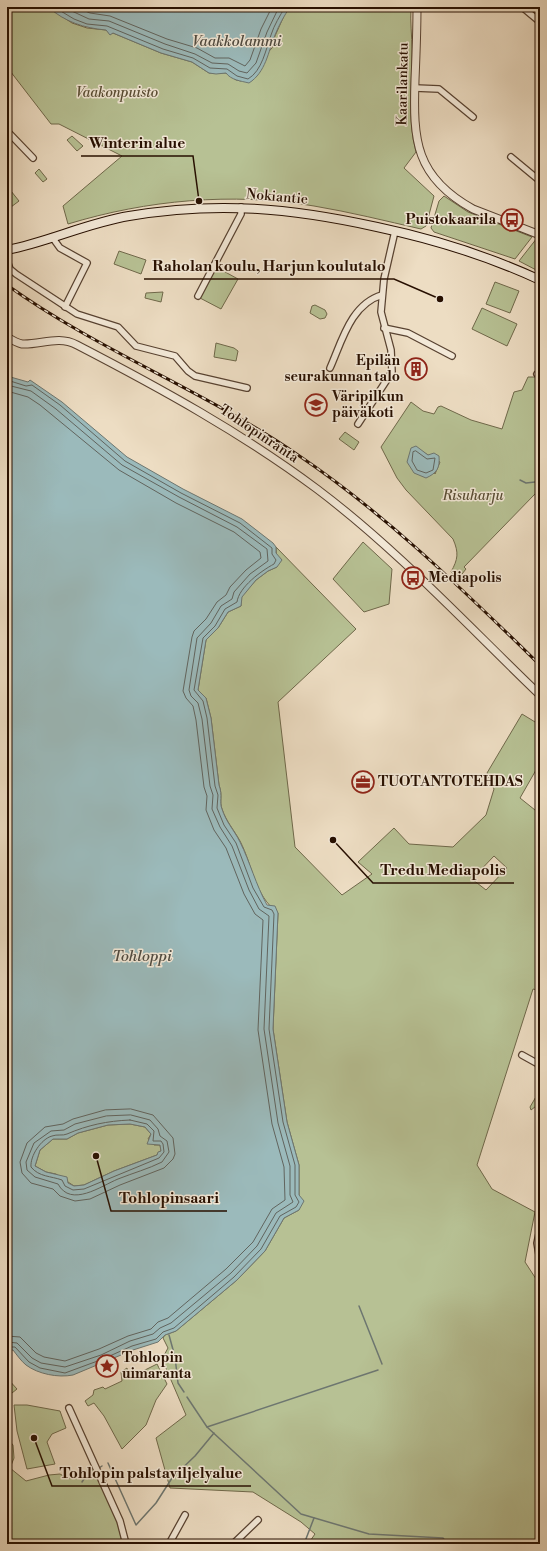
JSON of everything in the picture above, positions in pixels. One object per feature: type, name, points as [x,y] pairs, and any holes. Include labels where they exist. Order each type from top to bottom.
[{"type":"main road","name":"Nokiantie","points":[[7,250],[110,220],[147,213],[200,208],[241,207],[313,214],[395,231],[464,250],[509,266],[540,280]]},
{"type":"street","name":"Kaarilankatu","points":[[417,7],[414,123],[415,136],[419,150],[434,178],[454,198],[473,209],[540,235]]},
{"type":"street","points":[[522,7],[540,22]]},
{"type":"street","points":[[415,88],[439,89],[473,117]]},
{"type":"street","points":[[7,131],[33,158]]},
{"type":"street","points":[[511,157],[540,181]]},
{"type":"street","points":[[198,296],[241,214],[241,207]]},
{"type":"street","points":[[358,424],[392,372],[391,350],[381,312],[386,268],[395,231]]},
{"type":"street","points":[[52,237],[60,248],[87,263],[65,307]]},
{"type":"street","points":[[7,261],[10,269],[16,274],[65,307],[77,314],[118,327],[136,346],[175,356],[188,371],[195,376],[247,388]]},
{"type":"street","points":[[330,368],[350,323],[370,299],[382,295]]},
{"type":"street","points":[[384,328],[408,333],[452,356]]},
{"type":"street","name":"Tohlopinranta","points":[[7,338],[23,344],[49,340],[74,344],[206,415],[278,462],[342,510],[388,548],[540,695]]},
{"type":"street","points":[[522,1055],[540,1064]]},
{"type":"street","points":[[540,1229],[537,1243],[540,1260]]},
{"type":"street","points":[[69,1408],[120,1520],[126,1544]]},
{"type":"street","points":[[169,1544],[185,1515]]},
{"type":"street","points":[[233,1544],[258,1520]]},
{"type":"green space","name":"Vaakonpuisto","points":[[7,7],[48,7],[72,23],[87,28],[106,30],[110,34],[113,33],[161,53],[192,62],[209,73],[226,73],[236,80],[241,81],[272,48],[275,36],[283,18],[273,7],[411,7],[411,114],[413,140],[416,152],[404,168],[434,196],[426,226],[421,229],[314,206],[283,202],[221,199],[159,204],[128,209],[68,224],[63,206],[122,156],[59,124],[51,124],[7,67]]},
{"type":"green space","points":[[72,136],[83,146],[77,151],[67,140]]},
{"type":"green space","points":[[39,169],[47,179],[43,182],[35,173]]},
{"type":"green space","points":[[11,191],[19,201],[11,207],[7,202],[7,194]]},
{"type":"green space","points":[[444,196],[468,212],[532,237],[515,259],[434,232],[431,228],[439,201]]},
{"type":"green space","points":[[537,238],[540,240],[540,272],[519,261]]},
{"type":"green space","points":[[119,251],[146,260],[141,274],[114,264]]},
{"type":"green space","points":[[216,267],[238,279],[221,309],[200,298]]},
{"type":"green space","points":[[495,282],[519,291],[510,313],[486,304]]},
{"type":"green space","points":[[163,292],[161,302],[145,298],[146,293]]},
{"type":"green space","points":[[315,305],[325,310],[327,314],[325,318],[320,319],[310,313],[312,306]]},
{"type":"green space","points":[[482,308],[517,324],[507,346],[472,329]]},
{"type":"green space","points":[[216,343],[234,348],[238,351],[236,361],[214,357]]},
{"type":"green space","name":"Risuharju","points":[[528,377],[540,377],[540,480],[538,480],[538,487],[540,488],[540,499],[535,494],[464,567],[466,569],[458,579],[451,572],[457,556],[453,539],[406,490],[397,478],[381,447],[411,402],[423,411],[434,414],[438,407],[441,406],[471,420],[502,429],[514,392],[522,390]],"holes":[[[423,452],[440,462],[435,474]]]},
{"type":"green space","points":[[345,432],[359,442],[354,450],[339,439]]},
{"type":"green space","points":[[363,542],[392,569],[389,604],[364,612],[333,579]]},
{"type":"green space","points":[[276,547],[356,629],[278,702],[295,847],[342,895],[372,874],[358,862],[394,828],[409,844],[453,847],[486,815],[494,789],[487,773],[522,714],[540,725],[540,763],[520,798],[540,814],[540,991],[533,989],[477,1165],[492,1189],[535,1212],[525,1262],[540,1285],[540,1544],[308,1544],[315,1534],[301,1522],[253,1492],[170,1488],[156,1438],[186,1415],[162,1359],[168,1348],[163,1338],[165,1335],[176,1331],[237,1280],[265,1251],[284,1218],[299,1210],[299,1165],[287,1122],[273,1029],[278,913],[270,906],[259,889],[240,841],[222,809],[211,718],[206,698],[198,690],[206,640],[218,628],[228,612],[241,606],[241,597],[256,580],[268,571],[277,567]],"holes":[[[494,856],[507,868],[486,890],[472,879]]]},
{"type":"green space","points":[[540,1094],[540,1103],[531,1110],[530,1107],[537,1095]]},
{"type":"green space","points":[[130,1124],[145,1127],[151,1134],[148,1139],[154,1145],[160,1145],[161,1151],[157,1155],[114,1171],[84,1185],[74,1186],[56,1174],[46,1172],[35,1166],[40,1150],[53,1139],[67,1139],[78,1133],[108,1125]]},
{"type":"green space","points":[[157,1364],[167,1384],[156,1400],[146,1425],[122,1449],[104,1416],[94,1403],[88,1406],[85,1401],[93,1395],[94,1390],[103,1387],[105,1389],[122,1381],[121,1372],[127,1368],[129,1378]]},
{"type":"green space","points":[[7,1378],[17,1389],[7,1397]]},
{"type":"green space","points":[[14,1405],[27,1405],[60,1411],[66,1428],[52,1434],[47,1442],[55,1464],[27,1469],[17,1431]]},
{"type":"green space","points":[[7,1438],[13,1445],[14,1458],[10,1468],[26,1481],[49,1475],[60,1474],[67,1478],[72,1478],[94,1468],[117,1522],[123,1544],[7,1544]]},
{"type":"water","name":"Vaakkolammi","points":[[48,7],[290,7],[277,31],[263,67],[255,78],[249,83],[233,79],[226,73],[209,73],[192,62],[161,53],[113,33],[110,35],[106,30],[90,28],[75,23],[61,17]]},
{"type":"water","name":"Tohloppi","points":[[7,376],[28,382],[30,380],[62,402],[127,457],[183,489],[242,519],[273,543],[276,547],[276,553],[282,560],[277,567],[268,571],[256,580],[242,597],[241,606],[228,612],[218,628],[206,640],[198,690],[206,698],[211,718],[222,809],[244,850],[267,905],[275,906],[278,913],[273,1029],[287,1122],[299,1165],[299,1195],[304,1201],[299,1210],[284,1218],[265,1251],[237,1280],[176,1331],[165,1335],[158,1342],[133,1350],[73,1375],[67,1376],[36,1371],[24,1363],[13,1350],[7,1351]],"holes":[[[130,1124],[145,1127],[151,1134],[147,1144],[160,1145],[161,1151],[158,1152],[157,1155],[114,1171],[84,1185],[74,1186],[68,1183],[67,1177],[46,1172],[35,1166],[40,1150],[53,1139],[67,1139],[78,1133],[108,1125]]]},
{"type":"water","points":[[416,446],[428,455],[434,453],[439,456],[437,470],[426,478],[414,473],[407,462],[411,448]]},
{"type":"waterway","points":[[520,480],[526,483],[535,482]]},
{"type":"waterway","points":[[359,1306],[382,1364]]},
{"type":"waterway","points":[[169,1335],[175,1357],[178,1383],[184,1392]]},
{"type":"waterway","points":[[207,1427],[378,1370]]},
{"type":"waterway","points":[[187,1397],[207,1427],[301,1514],[369,1534],[443,1538],[447,1544]]},
{"type":"waterway","points":[[108,1463],[136,1525],[156,1503],[172,1478],[195,1456],[214,1433]]},
{"type":"waterway","points":[[82,1482],[88,1473],[92,1471]]},
{"type":"waterway","points":[[304,1544],[314,1518]]},
{"type":"railway","points":[[7,285],[42,309],[78,330],[263,432],[331,478],[424,554],[540,665]]},
{"type":"place","name":"Winterin alue","points":[[199,201]]},
{"type":"place","name":"Puistokaarila","points":[[512,220]]},
{"type":"place","name":"Raholan koulu, Harjun koulutalo","points":[[440,299]]},
{"type":"place","name":"Epilän seurakunnan talo","points":[[416,369]]},
{"type":"place","name":"Väripilkun päiväkoti","points":[[316,405]]},
{"type":"place","name":"Mediapolis","points":[[413,578]]},
{"type":"place","name":"TUOTANTOTEHDAS","points":[[363,782]]},
{"type":"place","name":"Tredu Mediapolis","points":[[333,840]]},
{"type":"place","name":"Tohlopinsaari","points":[[96,1156]]},
{"type":"place","name":"Tohlopin uimaranta","points":[[107,1366]]},
{"type":"place","name":"Tohlopin palstaviljelyalue","points":[[34,1438]]}]
